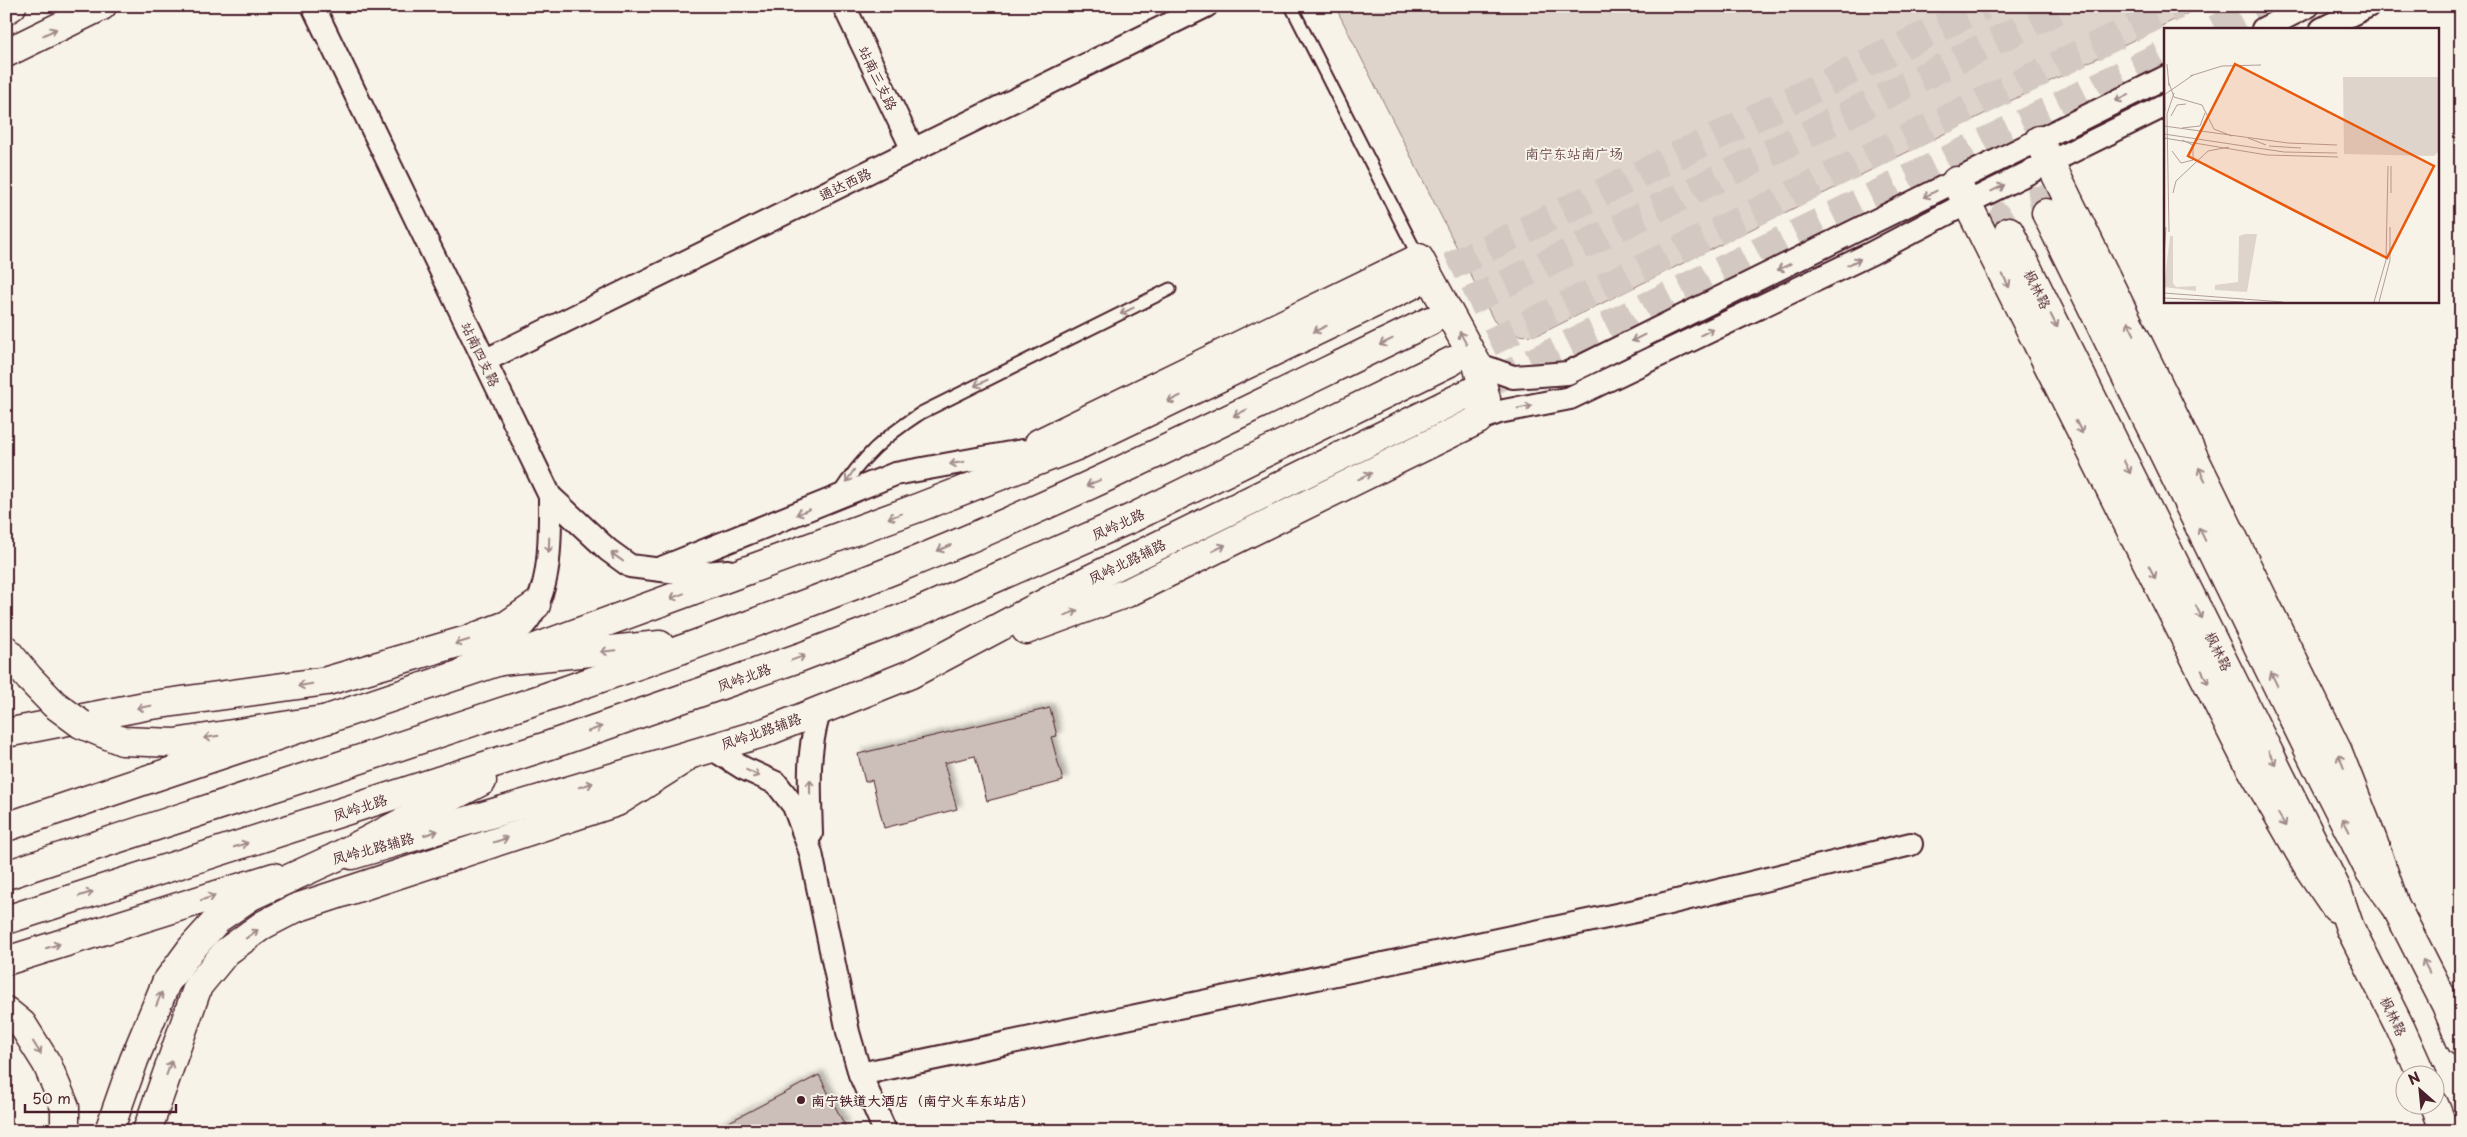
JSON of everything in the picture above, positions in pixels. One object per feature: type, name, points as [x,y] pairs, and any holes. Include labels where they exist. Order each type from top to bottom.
[{"type":"main road","points":[[6,10],[12,6]]},
{"type":"main road","points":[[6,53],[102,6]]},
{"type":"main road","points":[[2045,151],[2338,752],[2374,841],[2395,905]]},
{"type":"main road","points":[[1962,192],[1997,234],[2183,634],[2243,754],[2310,870],[2350,928]]},
{"type":"main road","points":[[2046,213],[2370,872],[2395,905],[2453,1002],[2461,1042]]},
{"type":"main road","name":"枫林路","points":[[1997,234],[2288,789],[2336,890],[2350,928],[2417,1064]]},
{"type":"main road","points":[[911,674],[1102,601],[1127,594],[1478,420],[1486,399],[1465,363],[1420,258],[1022,451],[920,507]]},
{"type":"main road","points":[[6,827],[500,661],[920,507],[1079,445],[1412,285]]},
{"type":"main road","points":[[6,875],[709,640],[896,568],[1109,476],[1430,321]]},
{"type":"main road","name":"凤岭北路","points":[[6,920],[547,746],[801,657],[918,612],[1132,518],[1465,363]]},
{"type":"main road","name":"凤岭北路辅路","points":[[6,961],[334,858],[371,851],[766,732],[911,674],[1088,580],[1472,392]]},
{"type":"main road","points":[[6,733],[145,706],[327,681],[464,641],[507,625],[536,605]]},
{"type":"main road","points":[[500,661],[709,640]]},
{"type":"main road","points":[[6,650],[54,704],[81,724],[122,741],[175,743],[329,719]]},
{"type":"main road","points":[[109,1131],[134,1060],[166,983],[191,949],[219,918],[251,896],[334,858],[547,746]]},
{"type":"main road","points":[[147,1131],[198,986],[226,952],[264,925],[296,908],[617,802],[702,750]]},
{"type":"main road","points":[[6,1011],[22,1024],[47,1064],[65,1119]]},
{"type":"main road","points":[[2438,1114],[2445,1131]]},
{"type":"street","name":"站南四支路","points":[[313,6],[550,496],[608,550],[630,566],[693,574],[750,570]]},
{"type":"street","name":"站南三支路","points":[[844,6],[913,150]]},
{"type":"street","name":"通达西路","points":[[484,361],[1206,6]]},
{"type":"street","points":[[2265,28],[2308,6]]},
{"type":"street","points":[[2324,28],[2368,6]]},
{"type":"street","points":[[1465,363],[1513,377],[1568,373],[1962,192],[2045,151],[2164,78]]},
{"type":"street","points":[[2045,151],[2164,106]]},
{"type":"street","points":[[1478,420],[1499,412],[1570,398],[1872,253],[1962,192]]},
{"type":"street","points":[[656,570],[895,474],[1022,451]]},
{"type":"street","points":[[436,683],[468,666],[519,630],[536,605],[545,580],[550,550],[550,496]]},
{"type":"street","points":[[811,853],[810,753],[820,710]]},
{"type":"street","points":[[702,750],[776,783],[794,806],[811,853],[848,1032],[860,1074],[885,1131]]},
{"type":"street","points":[[860,1074],[1640,910],[1911,844]]},
{"type":"lane","points":[[1291,6],[1420,258]]},
{"type":"lane","points":[[835,499],[855,469],[888,435],[921,414],[1170,289]]},
{"type":"green space","name":"南宁东站南广场","points":[[1335,6],[2202,6],[1540,334],[1526,336],[1505,330],[1494,321]]},
{"type":"building","points":[[1050,708],[1057,736],[1051,737],[1063,781],[987,801],[975,756],[944,763],[957,809],[884,828],[872,780],[865,782],[858,754]]},
{"type":"building","name":"南宁铁道大酒店（南宁火车东站店）","points":[[819,1075],[845,1126],[836,1131],[712,1131]]},
{"type":"tunnel","points":[[1412,285],[1984,6]]},
{"type":"tunnel","points":[[1430,321],[2066,6]]},
{"type":"tunnel","points":[[1452,361],[2177,6]]},
{"type":"tunnel","points":[[2217,28],[2261,6]]},
{"type":"tunnel","points":[[1493,381],[2164,54]]},
{"type":"tunnel","points":[[2045,144],[2041,161],[2041,178],[2042,196],[2046,213]]},
{"type":"tunnel","points":[[1952,194],[1996,215],[2009,231]]},
{"type":"place","name":"南宁铁道大酒店（南宁火车东站店）","points":[[801,1100]]}]
